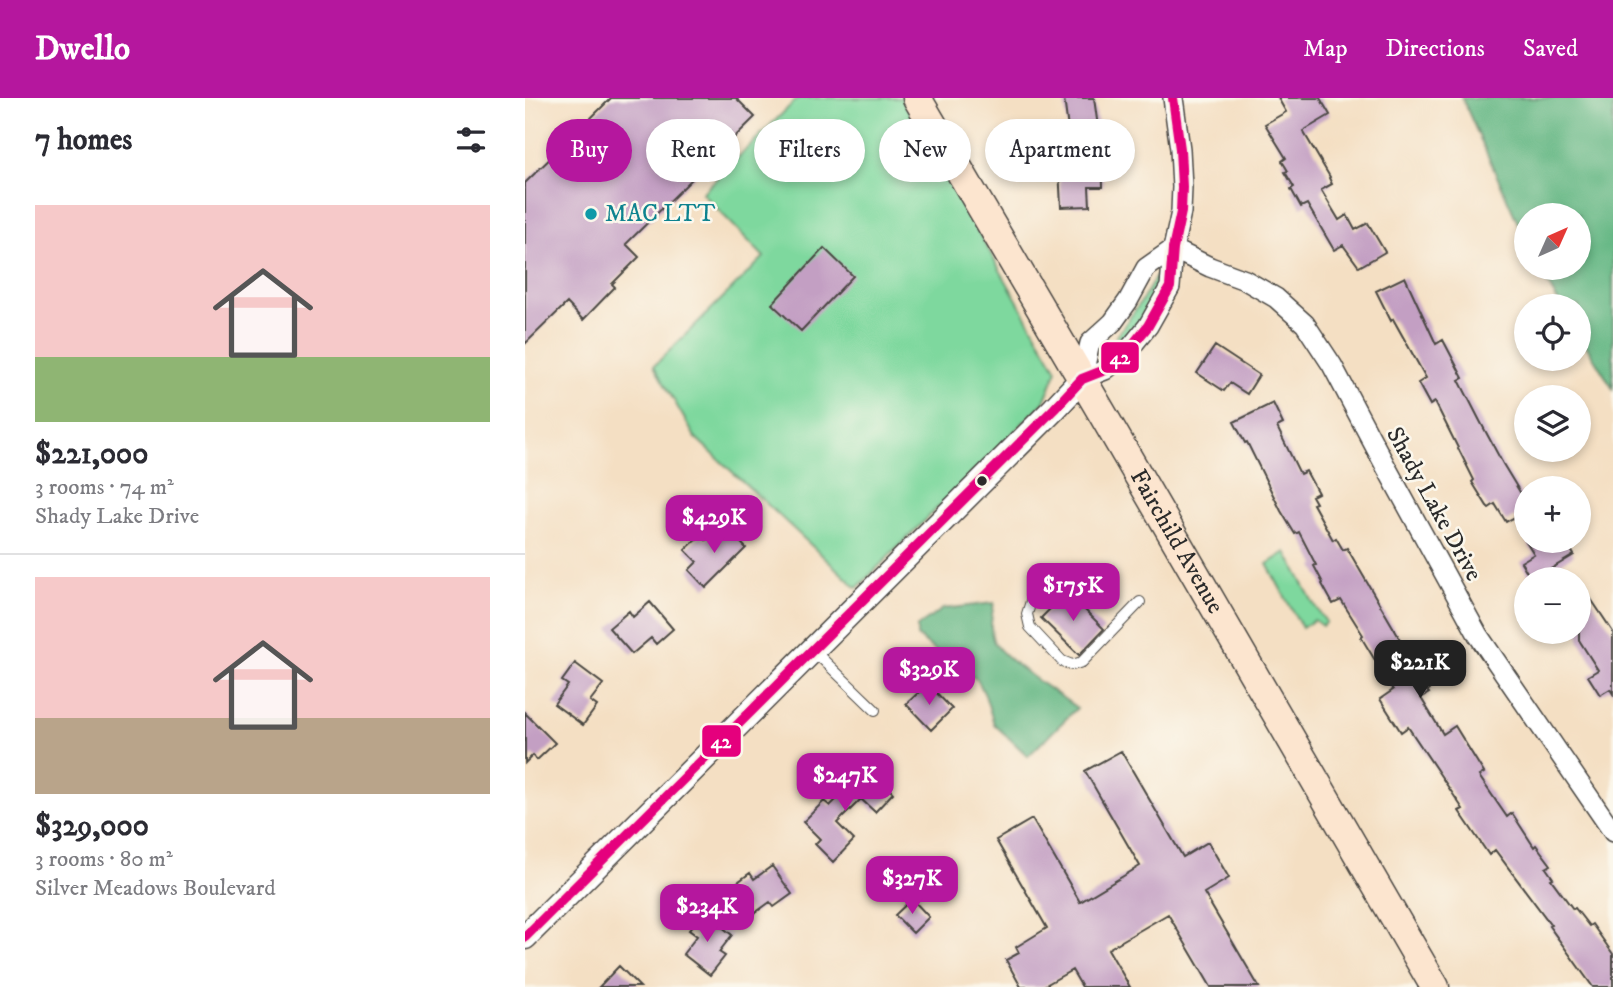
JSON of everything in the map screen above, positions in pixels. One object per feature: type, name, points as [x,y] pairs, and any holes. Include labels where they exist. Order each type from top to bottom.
[{"type":"main road","name":"Fairchild Avenue","points":[[917,98],[1435,987]]},
{"type":"street","points":[[525,937],[1082,379],[1105,370],[1126,353],[1148,326],[1170,287],[1173,248],[1181,212],[1180,149],[1173,98]]},
{"type":"street","points":[[1082,379],[1090,343],[1113,323],[1146,268],[1173,248]]},
{"type":"street","name":"Shady Lake Drive","points":[[1173,248],[1276,298],[1305,324],[1332,365],[1478,635],[1613,832]]},
{"type":"lane","points":[[1039,576],[1027,614],[1030,627],[1062,661],[1073,665],[1082,662],[1140,603]]},
{"type":"lane","points":[[812,650],[875,710]]},
{"type":"green space","points":[[798,98],[902,98],[914,119],[879,119],[879,182],[950,182],[1057,370],[1044,402],[857,588],[695,437],[654,366],[764,257],[702,193],[713,182],[740,182],[740,155],[754,142],[754,182],[865,182],[865,119],[777,119]]},
{"type":"green space","points":[[1462,98],[1613,98],[1613,389],[1591,353],[1591,294],[1554,294],[1545,280],[1591,280],[1591,203],[1514,203],[1514,214]]},
{"type":"green space","points":[[1157,275],[1164,280],[1153,300],[1128,337],[1113,354],[1110,353],[1112,343]]},
{"type":"green space","points":[[1286,552],[1326,622],[1322,626],[1314,620],[1302,628],[1267,564]]},
{"type":"green space","points":[[994,603],[991,631],[998,647],[1018,666],[1077,708],[1028,756],[994,724],[977,679],[956,668],[917,636],[917,627],[943,609]]},
{"type":"building","name":"MAC LTT","points":[[611,98],[736,98],[755,117],[740,132],[740,119],[646,119],[646,182],[689,182],[626,244],[639,257],[612,284],[615,287],[583,320],[567,303],[525,344],[525,183],[546,163],[546,182],[632,182],[632,119],[590,119]]},
{"type":"building","points":[[1064,98],[1094,98],[1097,119],[1067,119]]},
{"type":"building","points":[[1278,98],[1320,98],[1330,115],[1303,131],[1330,177],[1332,184],[1321,190],[1339,220],[1347,215],[1355,230],[1368,223],[1385,252],[1359,267],[1343,245],[1334,250],[1307,204],[1301,207],[1285,172],[1288,171],[1282,161],[1286,158],[1265,124],[1286,112]]},
{"type":"building","points":[[1060,182],[1103,182],[1103,187],[1089,187],[1090,206],[1061,207]]},
{"type":"building","points":[[824,248],[853,276],[801,331],[772,304]]},
{"type":"building","points":[[1405,277],[1436,344],[1443,340],[1463,378],[1459,380],[1514,482],[1514,518],[1506,522],[1495,504],[1489,508],[1472,482],[1474,480],[1435,402],[1430,405],[1418,383],[1426,378],[1376,291]]},
{"type":"building","points":[[1215,346],[1259,375],[1247,394],[1230,383],[1224,391],[1197,373]]},
{"type":"building","points":[[1273,403],[1283,424],[1277,427],[1300,474],[1306,471],[1318,493],[1312,496],[1316,503],[1313,504],[1333,540],[1336,538],[1343,550],[1347,548],[1407,651],[1384,666],[1419,673],[1430,689],[1427,691],[1429,693],[1421,698],[1443,734],[1455,726],[1484,773],[1479,776],[1507,817],[1512,813],[1534,847],[1536,845],[1551,865],[1546,868],[1553,878],[1551,879],[1573,909],[1575,908],[1589,926],[1592,924],[1613,954],[1613,987],[1593,987],[1495,850],[1489,855],[1459,811],[1463,809],[1408,727],[1401,732],[1380,699],[1393,690],[1341,600],[1333,604],[1299,532],[1295,534],[1281,511],[1247,442],[1245,443],[1234,422]]},
{"type":"building","points":[[723,524],[746,548],[706,588],[689,570],[697,562],[685,550],[701,535],[706,540]]},
{"type":"building","points":[[1534,554],[1574,555],[1554,567],[1524,567],[1521,562]]},
{"type":"building","points":[[1067,592],[1104,629],[1079,655],[1041,618]]},
{"type":"building","points":[[1591,599],[1613,632],[1613,694],[1610,689],[1600,695],[1588,676],[1598,670],[1582,644],[1591,644]]},
{"type":"building","points":[[650,602],[673,629],[656,644],[651,638],[632,654],[609,628],[629,611],[633,617]]},
{"type":"building","points":[[575,663],[603,684],[590,701],[597,706],[583,725],[554,704],[568,685],[562,681]]},
{"type":"building","points":[[928,684],[952,709],[931,730],[906,704]]},
{"type":"building","points":[[525,713],[555,743],[537,760],[533,755],[525,763]]},
{"type":"building","points":[[1121,751],[1183,857],[1208,842],[1229,878],[1204,893],[1259,987],[1211,987],[1168,914],[1108,949],[1130,987],[1082,987],[1072,970],[1042,987],[1021,987],[1006,960],[1019,953],[1016,947],[1047,928],[996,840],[1032,819],[1080,902],[1140,866],[1085,771]]},
{"type":"building","points":[[866,770],[872,776],[875,773],[893,793],[875,812],[861,799],[837,823],[854,840],[833,862],[815,844],[820,839],[803,822],[824,801],[830,806]]},
{"type":"building","points":[[772,866],[792,894],[774,907],[770,902],[752,915],[731,887],[750,873],[754,879]]},
{"type":"building","points":[[912,899],[929,917],[913,933],[895,915]]},
{"type":"building","points":[[704,912],[732,935],[719,952],[725,956],[710,975],[683,954],[697,936],[689,930]]},
{"type":"building","points":[[619,966],[640,987],[599,987]]},
{"type":"transit line","name":"42","points":[[525,937],[1082,379],[1105,370],[1126,353],[1148,326],[1170,287],[1173,249],[1181,212],[1180,149],[1173,98]]},
{"type":"place","name":"MAC LTT","points":[[591,214]]}]
